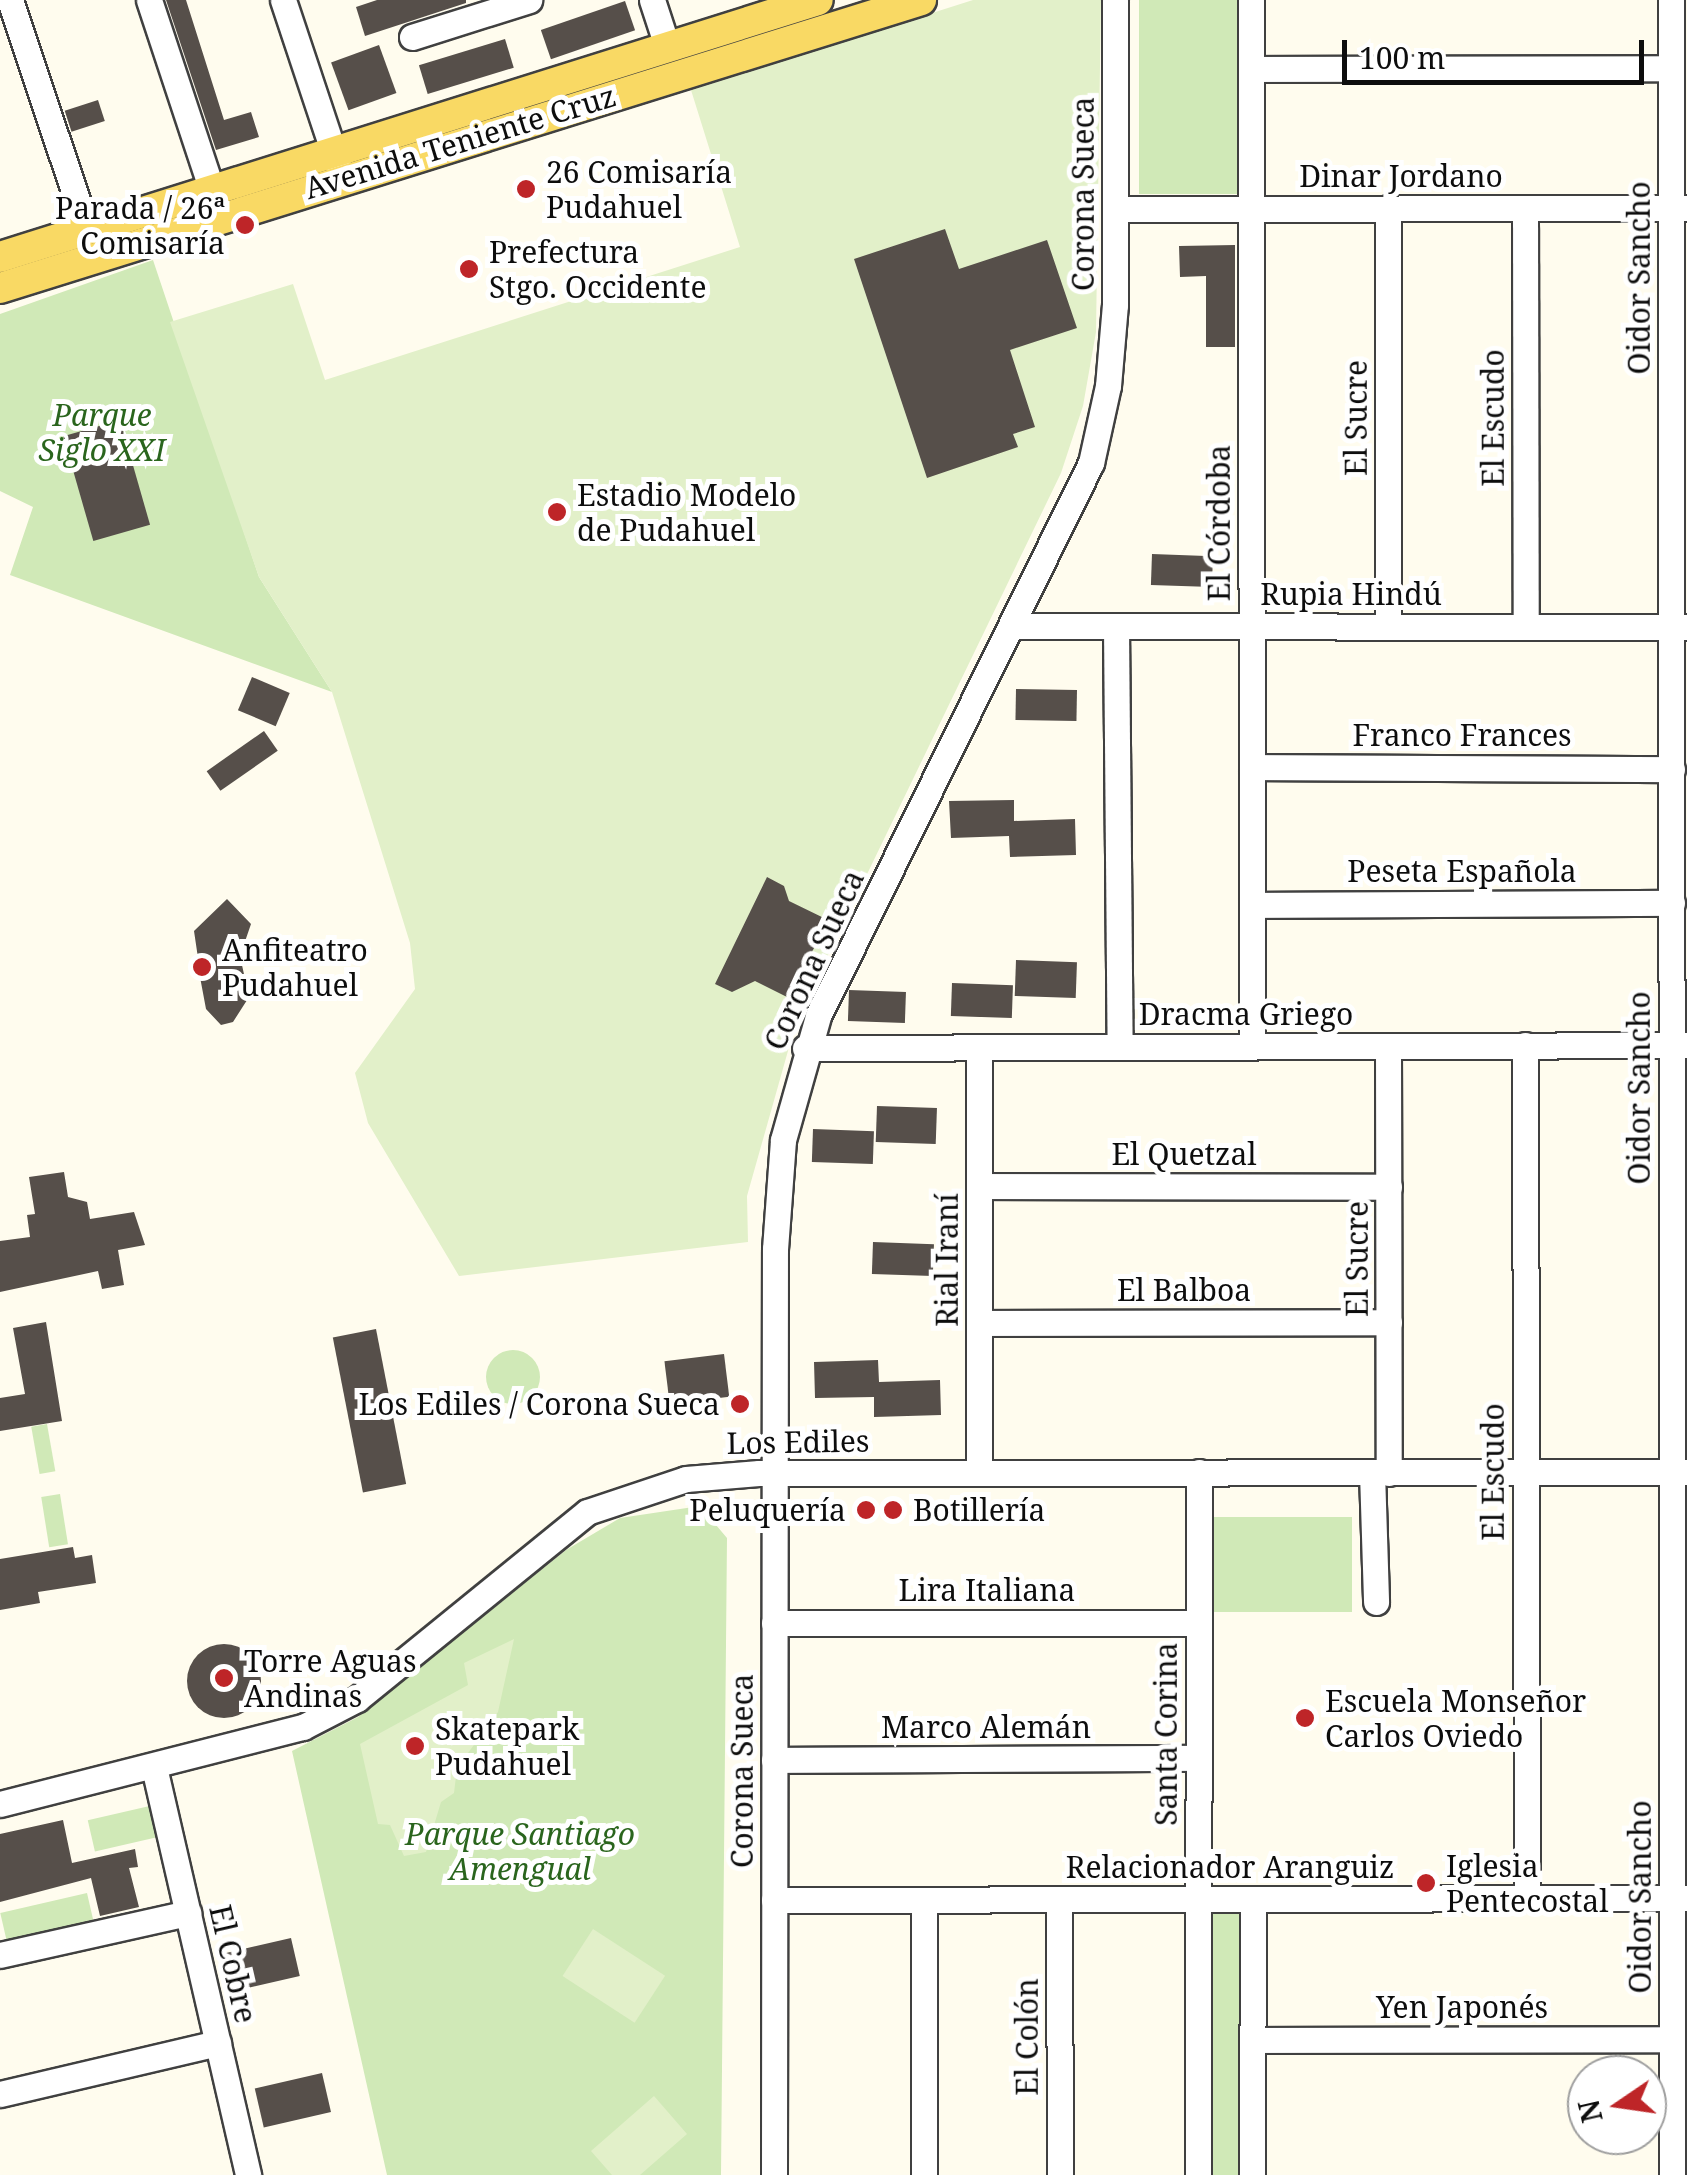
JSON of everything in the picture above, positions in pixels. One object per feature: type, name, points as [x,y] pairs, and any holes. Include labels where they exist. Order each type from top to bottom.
[{"type":"main road","name":"Avenida Teniente Cruz","points":[[0,257],[212,190],[338,165],[922,0]]},
{"type":"main road","name":"Avenida Teniente Cruz","points":[[0,288],[667,46],[812,1]]},
{"type":"street","points":[[10,0],[88,230]]},
{"type":"street","points":[[148,0],[212,190]]},
{"type":"street","points":[[283,0],[338,165]]},
{"type":"street","points":[[412,37],[529,0]]},
{"type":"street","points":[[652,0],[667,46]]},
{"type":"street","name":"Corona Sueca","points":[[774,2175],[775,1214],[788,1109],[805,1048],[1075,505],[1097,444],[1113,346],[1115,0]]},
{"type":"street","name":"El Córdoba","points":[[1251,0],[1252,1046]]},
{"type":"street","name":"Oidor Sancho","points":[[1671,0],[1679,208],[1679,627],[1672,768],[1672,903],[1679,1044],[1680,1472],[1680,1898],[1672,2039],[1672,2175]]},
{"type":"street","points":[[1252,69],[1671,68]]},
{"type":"street","name":"El Sucre","points":[[1388,208],[1388,627]]},
{"type":"street","name":"El Escudo","points":[[1524,208],[1526,627]]},
{"type":"street","name":"Dinar Jordano","points":[[1115,209],[1679,208]]},
{"type":"street","name":"Rupia Hindú","points":[[1016,626],[1679,627]]},
{"type":"street","points":[[1116,627],[1120,1047]]},
{"type":"street","name":"Franco Frances","points":[[1252,767],[1672,768]]},
{"type":"street","name":"Peseta Española","points":[[1252,905],[1672,903]]},
{"type":"street","name":"Dracma Griego","points":[[805,1048],[1679,1044]]},
{"type":"street","name":"El Escudo","points":[[1525,1045],[1526,1899]]},
{"type":"street","name":"El Sucre","points":[[1376,1602],[1389,1322],[1388,1046]]},
{"type":"street","name":"Rial Iraní","points":[[979,1048],[979,1473]]},
{"type":"street","name":"El Quetzal","points":[[979,1186],[1389,1186]]},
{"type":"street","name":"El Balboa","points":[[979,1322],[1389,1322]]},
{"type":"street","name":"Santa Corina","points":[[1198,2175],[1199,1472]]},
{"type":"street","name":"Los Ediles","points":[[0,1804],[270,1740],[357,1700],[588,1512],[686,1479],[774,1473],[1680,1472]]},
{"type":"street","name":"Lira Italiana","points":[[774,1623],[1199,1622]]},
{"type":"street","name":"Marco Alemán","points":[[774,1760],[1199,1758]]},
{"type":"street","name":"El Cobre","points":[[154,1767],[248,2175]]},
{"type":"street","name":"Relacionador Aranguiz","points":[[774,1900],[1680,1898]]},
{"type":"street","points":[[924,1900],[924,2175]]},
{"type":"street","name":"El Colón","points":[[1059,1900],[1060,2175]]},
{"type":"street","points":[[1252,2175],[1253,1900]]},
{"type":"street","points":[[0,1955],[188,1913]]},
{"type":"street","name":"Yen Japonés","points":[[1252,2040],[1672,2039]]},
{"type":"street","points":[[0,2094],[218,2043]]},
{"type":"green space","points":[[973,0],[1101,0],[1096,332],[1083,406],[1061,473],[797,1019],[747,1196],[748,1242],[459,1276],[368,1123],[355,1073],[415,989],[410,943],[332,692],[259,577],[170,322],[293,284],[325,380],[740,247],[691,90]]},
{"type":"green space","points":[[1139,0],[1242,0],[1242,194],[1139,194]]},
{"type":"green space","name":"Parque Siglo XXI","points":[[153,260],[259,577],[332,692],[10,575],[33,507],[0,491],[0,314]]},
{"type":"green space","points":[[513,1350],[532,1358],[540,1377],[532,1396],[513,1404],[494,1396],[486,1377],[494,1358]]},
{"type":"green space","points":[[47,1424],[55,1471],[40,1474],[31,1427]]},
{"type":"green space","points":[[60,1494],[68,1544],[49,1547],[41,1497]]},
{"type":"green space","name":"Parque Santiago Amengual","points":[[700,1506],[727,1538],[721,2175],[387,2175],[292,1751],[358,1717],[566,1550],[620,1518]]},
{"type":"green space","points":[[1212,1517],[1352,1517],[1352,1612],[1212,1612]]},
{"type":"green space","name":"Skatepark Pudahuel","points":[[514,1639],[498,1712],[457,1768],[454,1793],[441,1802],[426,1852],[404,1856],[390,1825],[378,1824],[360,1744],[468,1685],[464,1663]]},
{"type":"green space","points":[[154,1805],[161,1836],[95,1851],[88,1820]]},
{"type":"green space","points":[[87,1893],[94,1924],[7,1944],[0,1913]]},
{"type":"green space","points":[[1209,1912],[1247,1912],[1247,2175],[1209,2175]]},
{"type":"green space","points":[[593,1929],[665,1976],[635,2023],[563,1976]]},
{"type":"green space","points":[[654,2096],[687,2134],[640,2175],[612,2175],[591,2151]]},
{"type":"building","points":[[166,0],[186,0],[224,120],[251,112],[259,137],[216,150]]},
{"type":"building","points":[[377,0],[466,3],[365,36],[356,7]]},
{"type":"building","points":[[625,1],[635,30],[551,59],[541,30]]},
{"type":"building","points":[[505,39],[514,68],[428,94],[419,65]]},
{"type":"building","points":[[379,45],[396,93],[349,110],[331,62]]},
{"type":"building","points":[[98,100],[105,121],[72,132],[65,111]]},
{"type":"building","points":[[945,229],[959,269],[1047,240],[1077,328],[1010,350],[1035,427],[1013,434],[1018,447],[927,478],[854,259]]},
{"type":"building","points":[[1235,245],[1235,347],[1206,347],[1206,276],[1180,277],[1179,246]]},
{"type":"building","points":[[120,420],[150,525],[93,541],[63,436]]},
{"type":"building","points":[[1152,554],[1213,556],[1212,587],[1151,585]]},
{"type":"building","points":[[252,677],[290,693],[276,726],[238,710]]},
{"type":"building","points":[[1016,689],[1077,690],[1076,721],[1015,720]]},
{"type":"building","points":[[264,731],[278,751],[220,791],[207,771]]},
{"type":"building","points":[[1014,800],[1014,821],[1075,819],[1076,855],[1010,857],[1009,836],[951,838],[949,801]]},
{"type":"building","points":[[767,877],[784,886],[789,901],[828,920],[789,998],[755,981],[732,992],[715,984]]},
{"type":"building","points":[[227,899],[251,924],[240,956],[249,997],[233,1022],[221,1025],[206,1009],[200,977],[211,966],[198,958],[194,931]]},
{"type":"building","points":[[1016,960],[1077,962],[1076,998],[1015,996]]},
{"type":"building","points":[[952,983],[1013,985],[1012,1018],[951,1016]]},
{"type":"building","points":[[849,990],[906,992],[905,1023],[848,1021]]},
{"type":"building","points":[[877,1106],[937,1108],[936,1144],[876,1142]]},
{"type":"building","points":[[813,1129],[874,1131],[873,1164],[812,1162]]},
{"type":"building","points":[[64,1172],[68,1197],[87,1202],[90,1219],[134,1212],[145,1245],[118,1250],[124,1285],[102,1289],[98,1271],[0,1292],[0,1241],[30,1237],[27,1215],[35,1214],[29,1177]]},
{"type":"building","points":[[873,1242],[934,1244],[933,1276],[872,1274]]},
{"type":"building","points":[[46,1322],[62,1421],[0,1431],[0,1398],[25,1394],[13,1328]]},
{"type":"building","points":[[376,1329],[406,1484],[363,1492],[333,1337]]},
{"type":"building","points":[[724,1354],[729,1397],[670,1404],[664,1361]]},
{"type":"building","points":[[878,1360],[879,1382],[940,1380],[941,1415],[874,1417],[874,1397],[815,1398],[814,1362]]},
{"type":"building","points":[[73,1547],[75,1558],[92,1555],[96,1583],[38,1592],[40,1603],[0,1610],[0,1559]]},
{"type":"building","name":"Torre Aguas Andinas","points":[[224,1644],[238,1646],[250,1655],[259,1667],[259,1695],[250,1707],[238,1716],[224,1718],[210,1716],[198,1707],[189,1695],[187,1681],[189,1667],[198,1655],[210,1646]]},
{"type":"building","points":[[63,1820],[72,1863],[135,1849],[138,1867],[129,1868],[139,1907],[100,1916],[91,1878],[0,1902],[0,1834]]},
{"type":"building","points":[[291,1938],[300,1976],[232,1992],[223,1954]]},
{"type":"building","points":[[322,2073],[331,2112],[264,2127],[255,2089]]},
{"type":"place","name":"26 Comisaría Pudahuel","points":[[526,189]]},
{"type":"place","name":"Parada / 26ª Comisaría","points":[[245,225]]},
{"type":"place","name":"Prefectura Stgo. Occidente","points":[[469,269]]},
{"type":"place","name":"Estadio Modelo de Pudahuel","points":[[557,512]]},
{"type":"place","name":"Anfiteatro Pudahuel","points":[[202,967]]},
{"type":"place","name":"Los Ediles / Corona Sueca","points":[[740,1404]]},
{"type":"place","name":"Peluquería","points":[[866,1510]]},
{"type":"place","name":"Botillería","points":[[893,1510]]},
{"type":"place","name":"Torre Aguas Andinas","points":[[224,1678]]},
{"type":"place","name":"Escuela Monseñor Carlos Oviedo","points":[[1305,1718]]},
{"type":"place","name":"Skatepark Pudahuel","points":[[415,1746]]},
{"type":"place","name":"Iglesia Pentecostal","points":[[1426,1883]]}]
